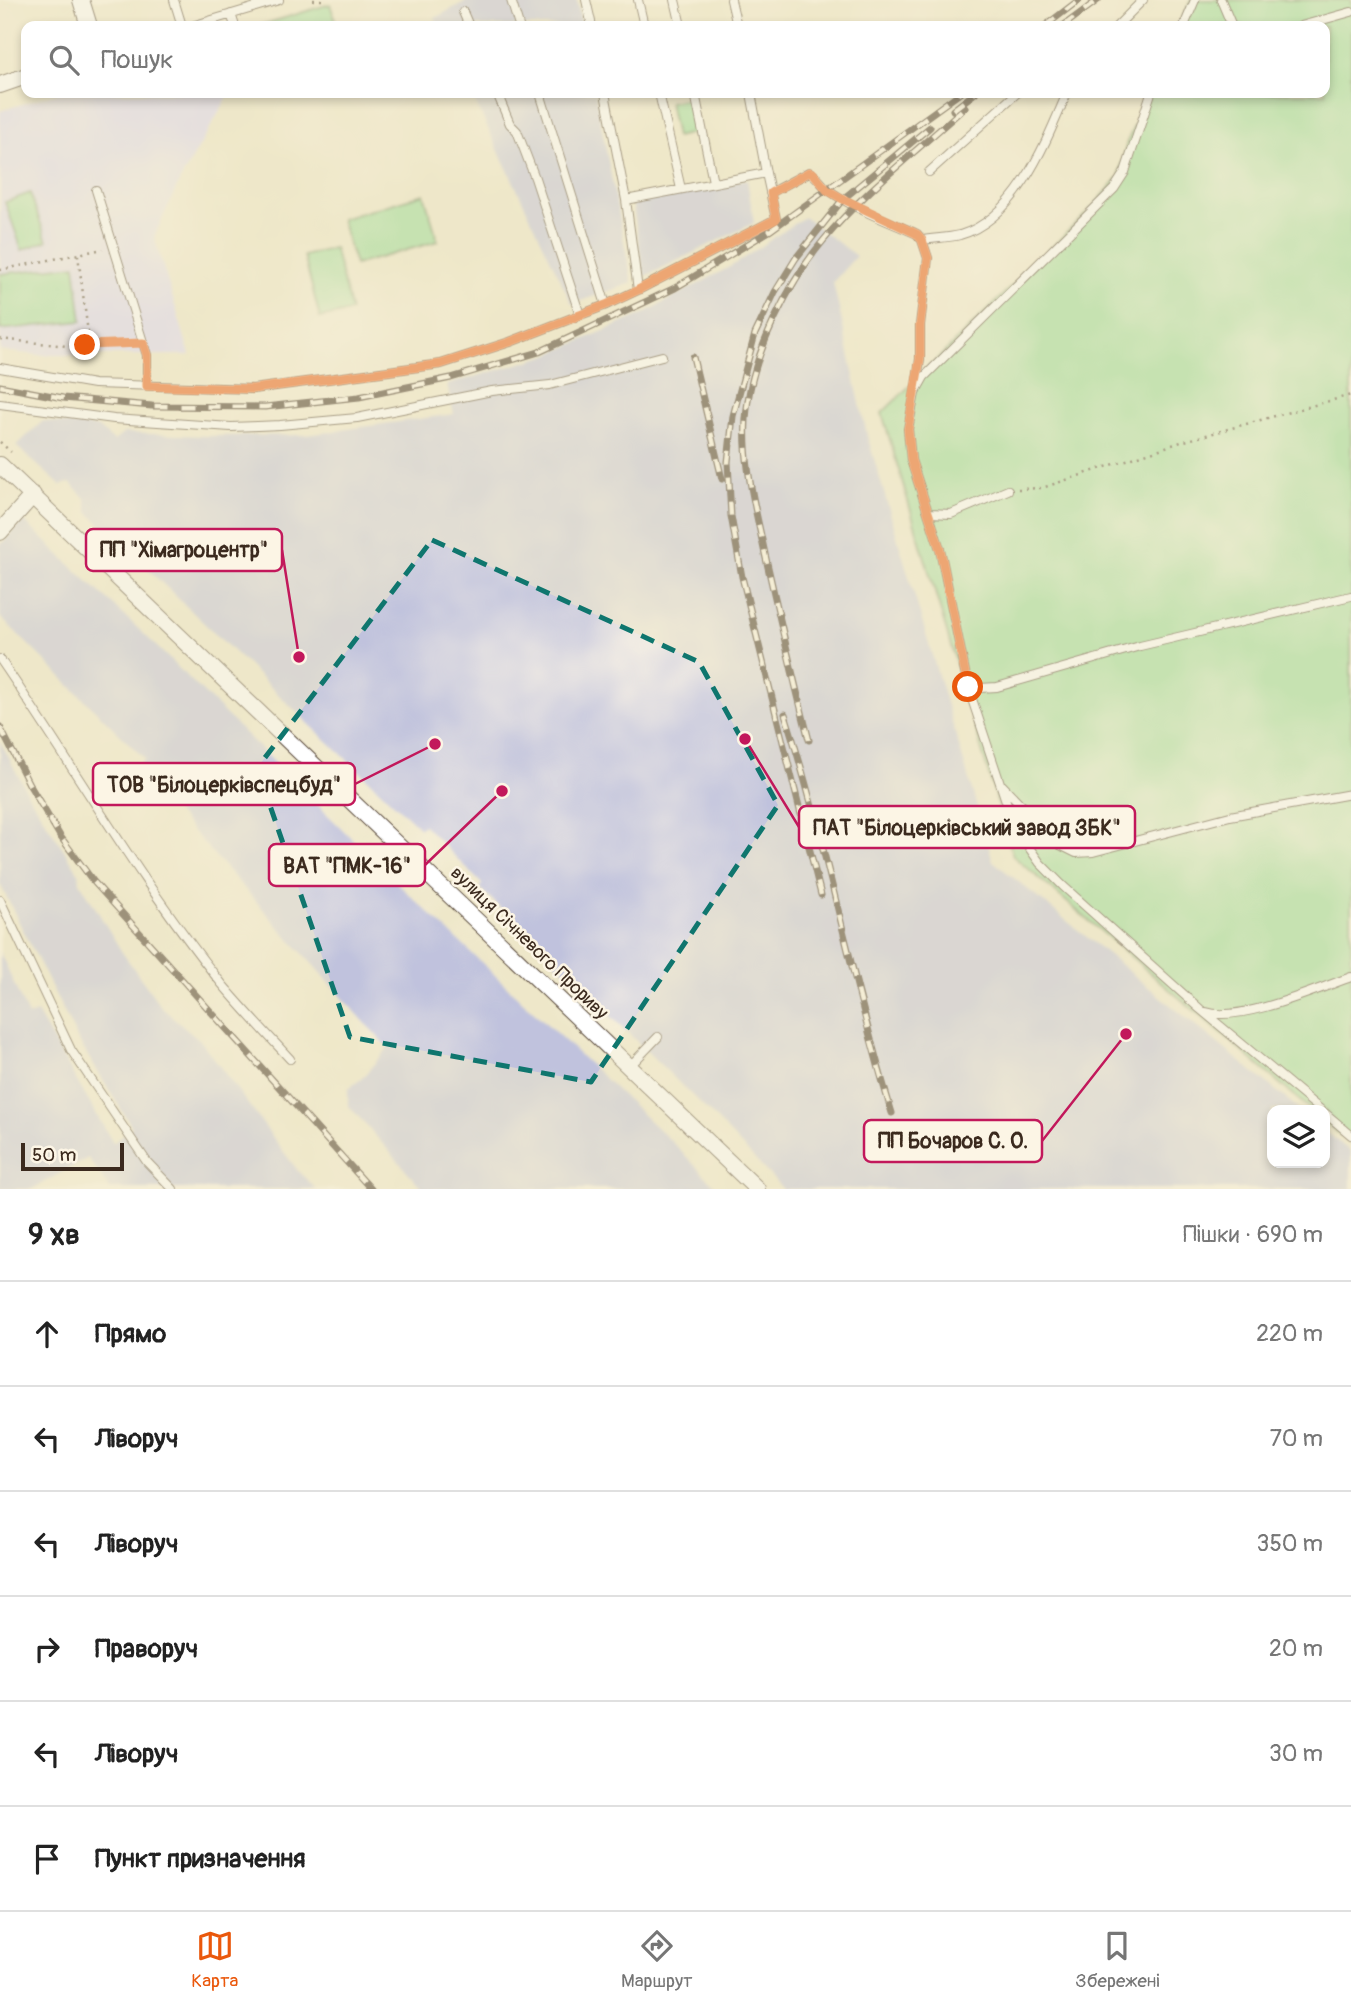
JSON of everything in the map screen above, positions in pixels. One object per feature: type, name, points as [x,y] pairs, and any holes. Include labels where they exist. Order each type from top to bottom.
[{"type":"street","points":[[80,0],[87,21]]},
{"type":"street","points":[[0,85],[21,78]]},
{"type":"street","name":"вулиця Січневого Прориву","points":[[0,465],[757,1189]]},
{"type":"street","points":[[0,532],[33,495]]},
{"type":"lane","points":[[174,0],[180,21]]},
{"type":"lane","points":[[208,21],[279,0]]},
{"type":"lane","points":[[511,0],[517,21]]},
{"type":"lane","points":[[586,0],[591,21]]},
{"type":"lane","points":[[638,0],[643,21]]},
{"type":"lane","points":[[675,0],[680,21]]},
{"type":"lane","points":[[731,0],[736,21]]},
{"type":"lane","points":[[1122,21],[1143,0]]},
{"type":"lane","points":[[1186,21],[1195,0]]},
{"type":"lane","points":[[1221,0],[1230,21]]},
{"type":"lane","points":[[463,12],[468,21]]},
{"type":"lane","points":[[1319,21],[1351,12]]},
{"type":"lane","points":[[231,14],[233,21]]},
{"type":"lane","points":[[499,98],[510,124],[517,131],[535,178],[580,315]]},
{"type":"lane","points":[[542,98],[606,305]]},
{"type":"lane","points":[[606,98],[626,200],[638,290]]},
{"type":"lane","points":[[660,98],[681,189]]},
{"type":"lane","points":[[696,98],[713,182]]},
{"type":"lane","points":[[0,368],[94,384],[253,389],[441,364],[510,342],[606,305],[776,219],[752,98]]},
{"type":"lane","points":[[929,172],[1011,98]]},
{"type":"lane","points":[[922,240],[960,235],[979,226],[997,211],[1020,188],[1065,98]]},
{"type":"lane","points":[[915,393],[924,377],[1114,189],[1125,172],[1149,98]]},
{"type":"lane","points":[[771,193],[809,172],[813,173],[827,190],[917,234],[922,240],[928,258],[920,325],[920,359],[908,429],[911,460],[940,549],[968,687],[1000,782],[1023,839],[1040,863],[1063,886],[1200,1009],[1315,1105]]},
{"type":"lane","points":[[626,200],[766,173]]},
{"type":"lane","points":[[96,190],[147,355],[147,386]]},
{"type":"lane","points":[[0,404],[114,419],[231,427],[280,425],[357,418],[492,391],[550,385],[662,356]]},
{"type":"lane","points":[[930,513],[951,514],[1008,490]]},
{"type":"lane","points":[[968,687],[997,687],[1140,646],[1351,596]]},
{"type":"lane","points":[[0,659],[187,937],[223,984],[290,1059]]},
{"type":"lane","points":[[1000,782],[1060,845],[1076,853],[1093,852],[1230,816],[1351,794]]},
{"type":"lane","points":[[0,900],[71,1050],[147,1162],[173,1189]]},
{"type":"lane","points":[[1200,1009],[1214,1014],[1247,1012],[1351,977]]},
{"type":"lane","points":[[629,1066],[658,1037]]},
{"type":"lane","points":[[1330,1118],[1351,1135]]},
{"type":"path","points":[[313,0],[327,0]]},
{"type":"path","points":[[0,270],[113,247]]},
{"type":"path","points":[[78,255],[88,332],[85,345]]},
{"type":"path","points":[[0,339],[67,346],[143,343]]},
{"type":"path","points":[[1008,490],[1042,488],[1181,442],[1351,396]]},
{"type":"path","points":[[0,442],[11,452]]},
{"type":"highlighted area","points":[[432,540],[699,662],[778,805],[591,1082],[350,1037],[257,768]]},
{"type":"shaded area","points":[[468,0],[577,0],[581,21],[436,21],[435,18]]},
{"type":"shaded area","points":[[41,98],[227,98],[179,182],[154,237],[190,355],[40,355],[0,351],[0,111]]},
{"type":"shaded area","points":[[473,98],[596,98],[632,283],[572,304]]},
{"type":"shaded area","points":[[747,179],[754,223],[644,277],[632,201]]},
{"type":"shaded area","points":[[804,217],[856,256],[833,282],[867,435],[993,861],[1294,1105],[1267,1105],[1267,1168],[1330,1168],[1330,1135],[1351,1152],[1351,1189],[783,1189],[715,1118],[480,888],[482,884],[424,825],[420,828],[88,512],[86,499],[70,483],[60,485],[16,446],[43,421],[97,427],[114,441],[124,433],[205,436],[306,435],[454,414],[447,385],[545,356],[639,316],[735,264]]},
{"type":"shaded area","points":[[24,521],[718,1189],[423,1189],[348,1105],[348,1089],[361,1079],[388,1048],[136,768],[145,759],[0,617],[0,545]]},
{"type":"shaded area","points":[[0,741],[29,796],[79,873],[80,882],[122,952],[162,1008],[200,1040],[298,1171],[316,1189],[110,1189],[88,1158],[32,1189],[0,1189],[0,952],[28,1016],[37,1013],[113,1143],[132,1127],[78,1040],[0,884]]},
{"type":"green space","points":[[1191,0],[1351,0],[1351,1144],[1330,1126],[1330,1105],[1305,1105],[1013,856],[882,413],[1093,207],[1119,177],[1127,142],[1147,98],[1330,98],[1330,21],[1181,21]]},
{"type":"green space","points":[[330,4],[335,21],[274,21]]},
{"type":"green space","points":[[689,98],[697,132],[676,137],[669,102]]},
{"type":"green space","points":[[30,193],[47,241],[22,250],[5,202]]},
{"type":"green space","points":[[424,194],[438,241],[355,265],[341,219]]},
{"type":"green space","points":[[334,248],[351,311],[320,318],[304,256]]},
{"type":"green space","points":[[75,265],[82,321],[0,330],[0,274]]},
{"type":"railway","points":[[1052,21],[1079,0]]},
{"type":"railway","points":[[1070,21],[1098,0]]},
{"type":"railway","points":[[0,386],[63,398],[152,406],[265,407],[359,397],[451,378],[539,352],[675,288],[771,230],[953,98]]},
{"type":"railway","points":[[953,110],[969,98]]},
{"type":"railway","points":[[809,740],[750,481],[746,426],[756,365],[785,298],[823,241],[856,205],[965,107]]},
{"type":"railway","points":[[821,895],[742,577],[731,516],[728,462],[733,416],[755,334],[775,292],[796,258],[843,199],[930,127]]},
{"type":"railway","points":[[693,357],[722,479]]},
{"type":"railway","points":[[785,714],[814,813],[892,1113]]},
{"type":"railway","points":[[0,727],[60,836],[93,881],[371,1189]]},
{"type":"place","name":"ПП \"Хімагроцентр\"","points":[[299,657]]},
{"type":"place","name":"ПАТ \"Білоцерківський завод ЗБК\"","points":[[745,739]]},
{"type":"place","name":"ТОВ \"Білоцерківспецбуд\"","points":[[435,744]]},
{"type":"place","name":"ВАТ \"ПМК-16\"","points":[[502,791]]},
{"type":"place","name":"ПП Бочаров С. О.","points":[[1126,1034]]},
{"type":"route","points":[[85,345],[143,343],[147,355],[147,386],[253,389],[441,364],[510,342],[606,305],[738,239],[776,219],[771,193],[809,172],[813,173],[827,190],[917,234],[926,248],[928,258],[920,325],[920,359],[908,429],[911,460],[940,549],[968,687]]}]
